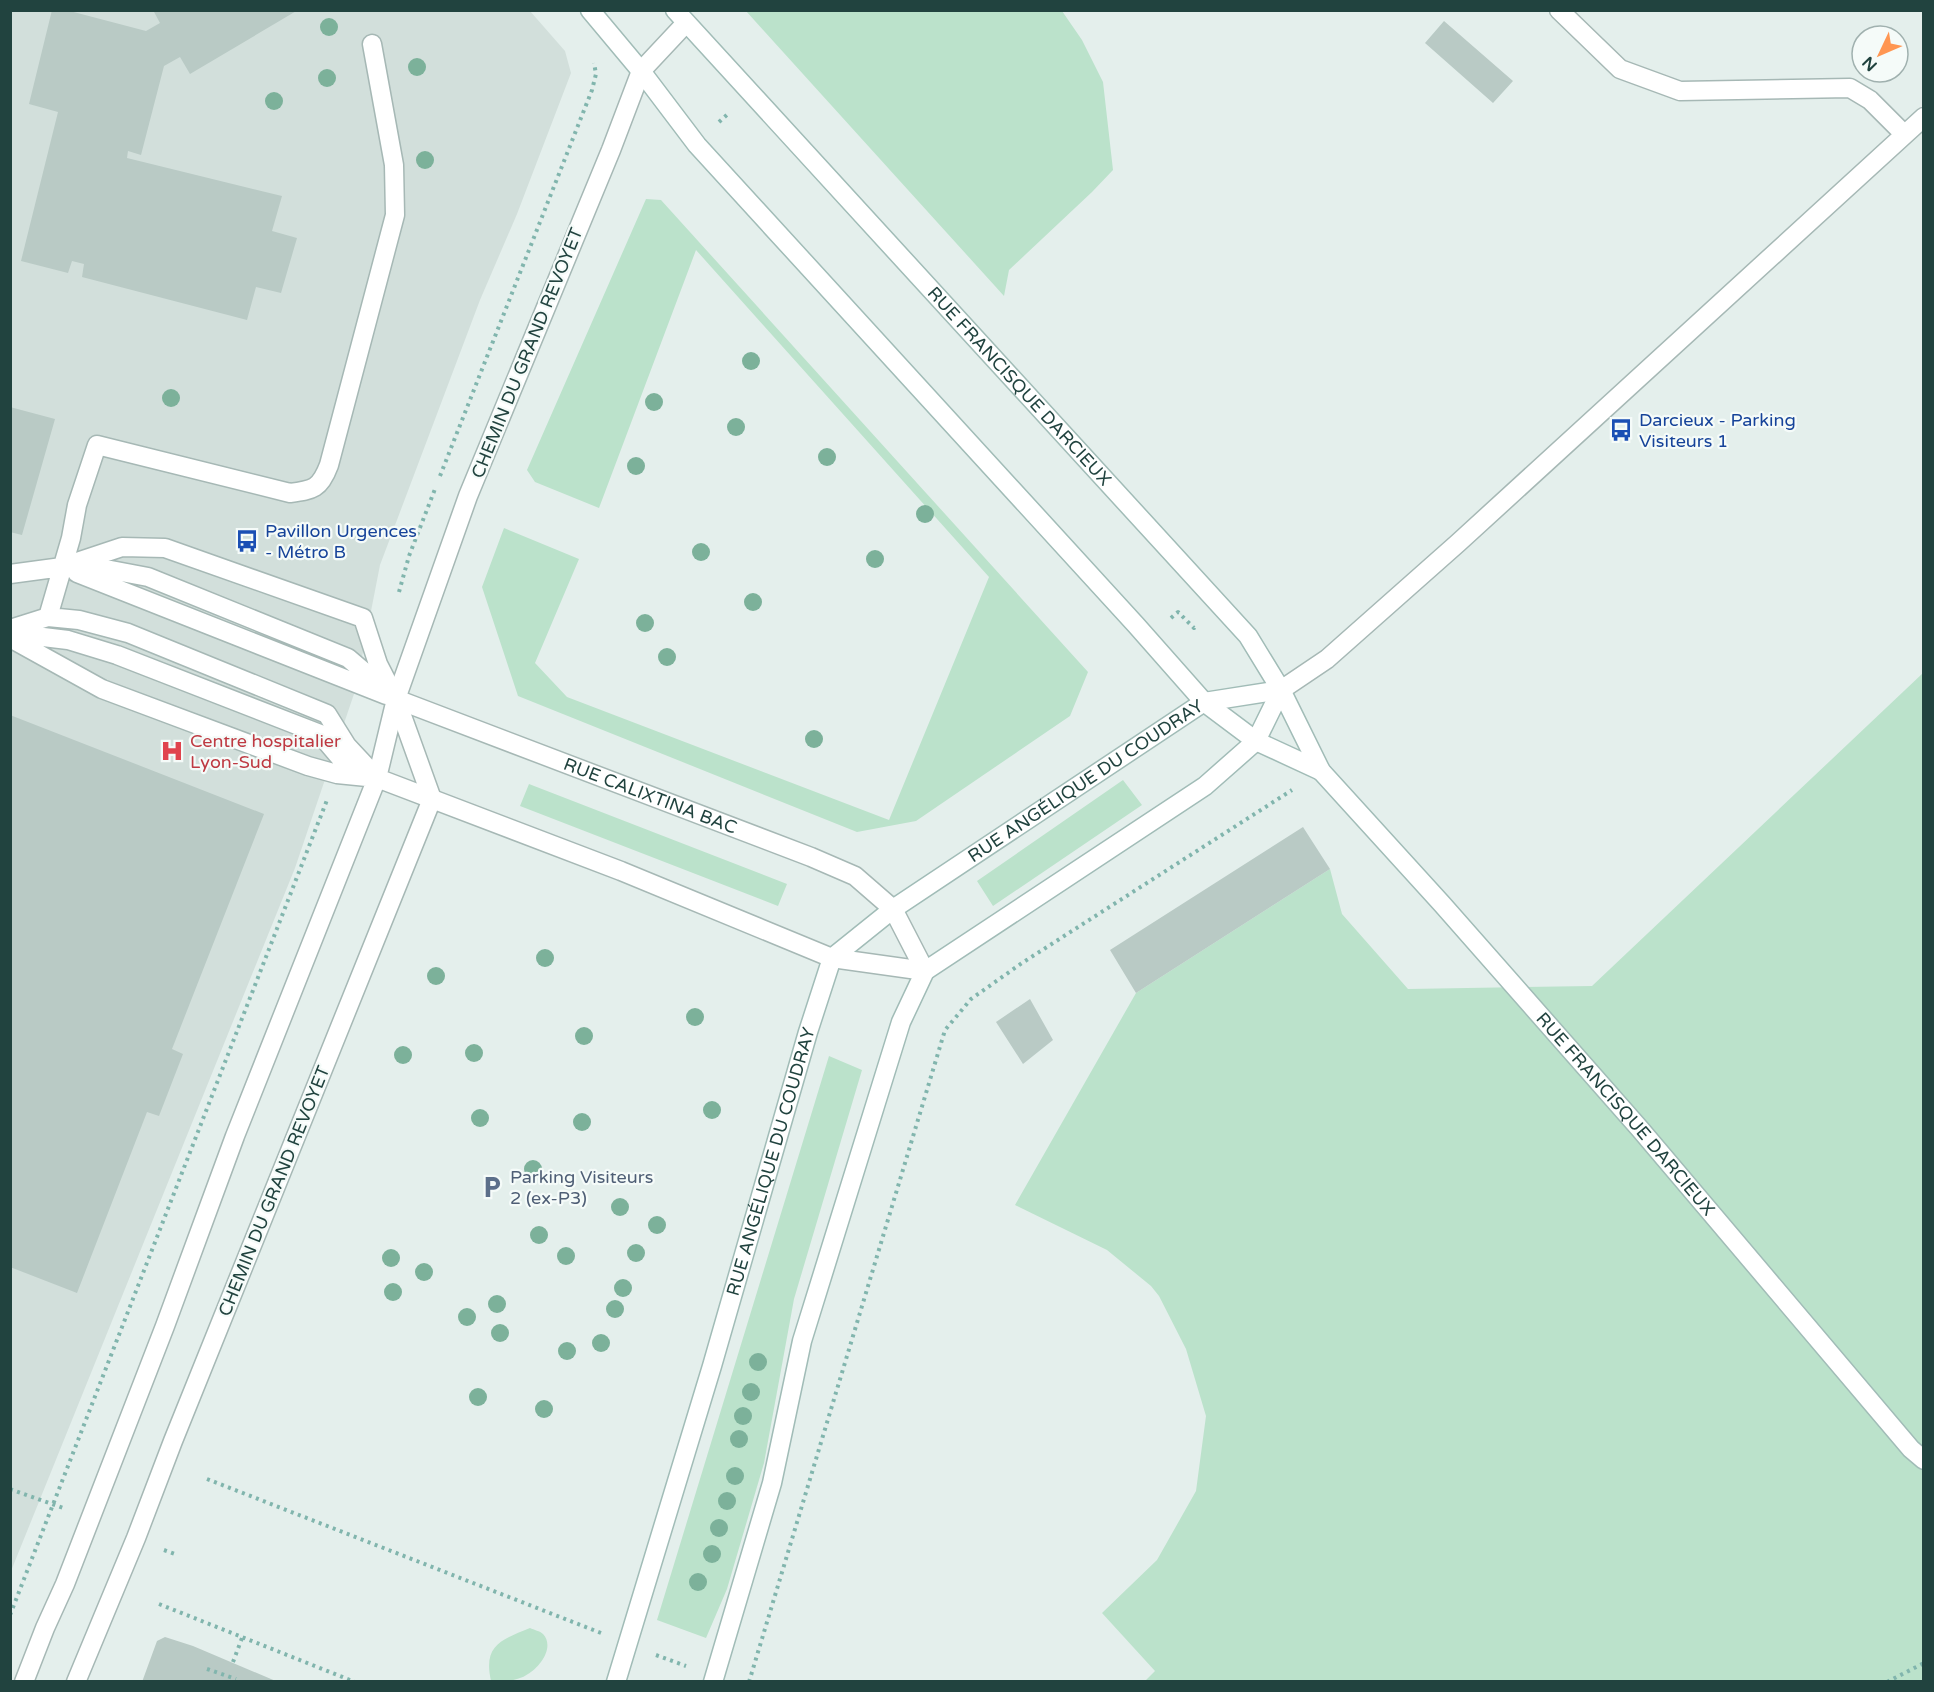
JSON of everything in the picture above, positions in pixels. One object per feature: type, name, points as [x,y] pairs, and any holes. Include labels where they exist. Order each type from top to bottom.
[{"type":"street","name":"RUE FRANCISQUE DARCIEUX","points":[[590,10],[641,70],[697,145],[1204,702],[1256,741],[1321,771]]},
{"type":"street","points":[[1559,10],[1620,69],[1660,84],[1680,91],[1850,88],[1870,100],[1904,134]]},
{"type":"street","name":"RUE FRANCISQUE DARCIEUX","points":[[680,17],[1248,636],[1281,690],[1321,771],[1442,904],[1640,1129],[1911,1449],[1923,1460]]},
{"type":"street","name":"CHEMIN DU GRAND REVOYET","points":[[24,1682],[65,1584],[165,1326],[235,1136],[377,778],[396,699],[472,486],[611,150],[641,70],[680,17]]},
{"type":"street","points":[[48,617],[71,538],[77,505],[97,445],[290,494],[312,490],[324,480],[395,215],[394,165],[372,44]]},
{"type":"street","points":[[713,1682],[772,1484],[802,1341],[901,1023],[925,971],[1205,786],[1256,741],[1281,690],[1327,659],[1458,543],[1923,117]]},
{"type":"street","points":[[10,574],[62,567],[122,547],[165,548],[363,618],[378,664],[396,699],[432,799]]},
{"type":"street","name":"RUE CALIXTINA BAC","points":[[62,567],[396,699],[820,861],[855,876],[893,909]]},
{"type":"street","points":[[10,631],[48,617],[80,620],[128,633],[327,714],[347,746],[377,778]]},
{"type":"street","points":[[10,631],[68,640],[117,656],[320,734],[342,760],[377,778],[621,871],[832,958],[925,971]]},
{"type":"street","points":[[10,638],[113,693],[308,766],[337,774],[377,778]]},
{"type":"street","name":"RUE ANGÉLIQUE DU COUDRAY","points":[[616,1682],[712,1366],[808,1032],[832,958],[893,909],[1204,702],[1281,690]]},
{"type":"street","name":"CHEMIN DU GRAND REVOYET","points":[[76,1682],[136,1538],[432,799]]},
{"type":"street","points":[[893,909],[925,971]]},
{"type":"path","points":[[1170,619],[1178,612],[1194,628],[1204,620]]},
{"type":"path","points":[[749,1682],[945,1030],[971,999],[1022,963],[1321,771]]},
{"type":"path","points":[[10,1615],[105,1372]]},
{"type":"path","points":[[207,1479],[607,1635]]},
{"type":"path","points":[[159,1605],[355,1682]]},
{"type":"path","points":[[232,1662],[242,1638]]},
{"type":"path","points":[[647,1652],[695,1670]]},
{"type":"path","points":[[1887,1682],[1923,1663]]},
{"type":"path","points":[[207,1669],[236,1680]]},
{"type":"shaded area","name":"Centre hospitalier Lyon-Sud","points":[[11,11],[530,11],[565,51],[571,73],[517,214],[480,300],[380,565],[356,688],[295,868],[11,1571]]},
{"type":"green space","points":[[746,11],[1062,11],[1082,40],[1103,82],[1113,170],[1009,270],[1004,296]]},
{"type":"green space","points":[[646,199],[661,200],[1088,672],[1070,716],[916,821],[857,832],[518,696],[482,587],[504,528],[579,559],[535,663],[567,697],[889,820],[989,577],[696,250],[599,508],[535,482],[527,470]]},
{"type":"green space","points":[[1923,673],[1923,1681],[1145,1681],[1155,1671],[1102,1613],[1157,1560],[1196,1491],[1206,1416],[1186,1349],[1159,1296],[1151,1286],[1107,1250],[1015,1205],[1136,993],[1330,869],[1342,914],[1408,989],[1592,986]]},
{"type":"green space","points":[[1123,780],[1142,805],[993,906],[977,881]]},
{"type":"green space","points":[[529,784],[787,884],[778,906],[520,806]]},
{"type":"green space","points":[[829,1056],[862,1070],[794,1299],[764,1463],[727,1589],[706,1638],[657,1620]]},
{"type":"green space","points":[[530,1628],[542,1633],[546,1639],[547,1651],[541,1662],[533,1671],[520,1678],[491,1681],[489,1669],[492,1652],[503,1641]]},
{"type":"building","points":[[52,10],[66,10],[146,31],[160,23],[153,10],[298,10],[190,74],[180,57],[164,66],[141,155],[128,151],[127,158],[282,196],[272,231],[297,238],[281,293],[256,287],[247,320],[82,277],[84,264],[72,261],[68,273],[21,261],[58,112],[29,104]]},
{"type":"building","points":[[1444,21],[1513,81],[1493,103],[1425,43]]},
{"type":"building","points":[[10,407],[55,419],[22,535],[10,532]]},
{"type":"building","points":[[10,715],[264,814],[172,1049],[183,1054],[159,1116],[147,1112],[77,1293],[10,1267]]},
{"type":"building","points":[[1303,827],[1330,869],[1136,993],[1110,950]]},
{"type":"building","points":[[1030,999],[1053,1040],[1023,1064],[996,1022]]},
{"type":"building","points":[[165,1637],[193,1646],[278,1682],[142,1682],[157,1641]]},
{"type":"place","name":"Darcieux - Parking Visiteurs 1","points":[[1621,430]]},
{"type":"place","name":"Pavillon Urgences - Métro B","points":[[247,541]]},
{"type":"place","name":"Centre hospitalier Lyon-Sud","points":[[172,751]]},
{"type":"place","name":"Parking Visiteurs 2 (ex-P3)","points":[[492,1187]]}]
